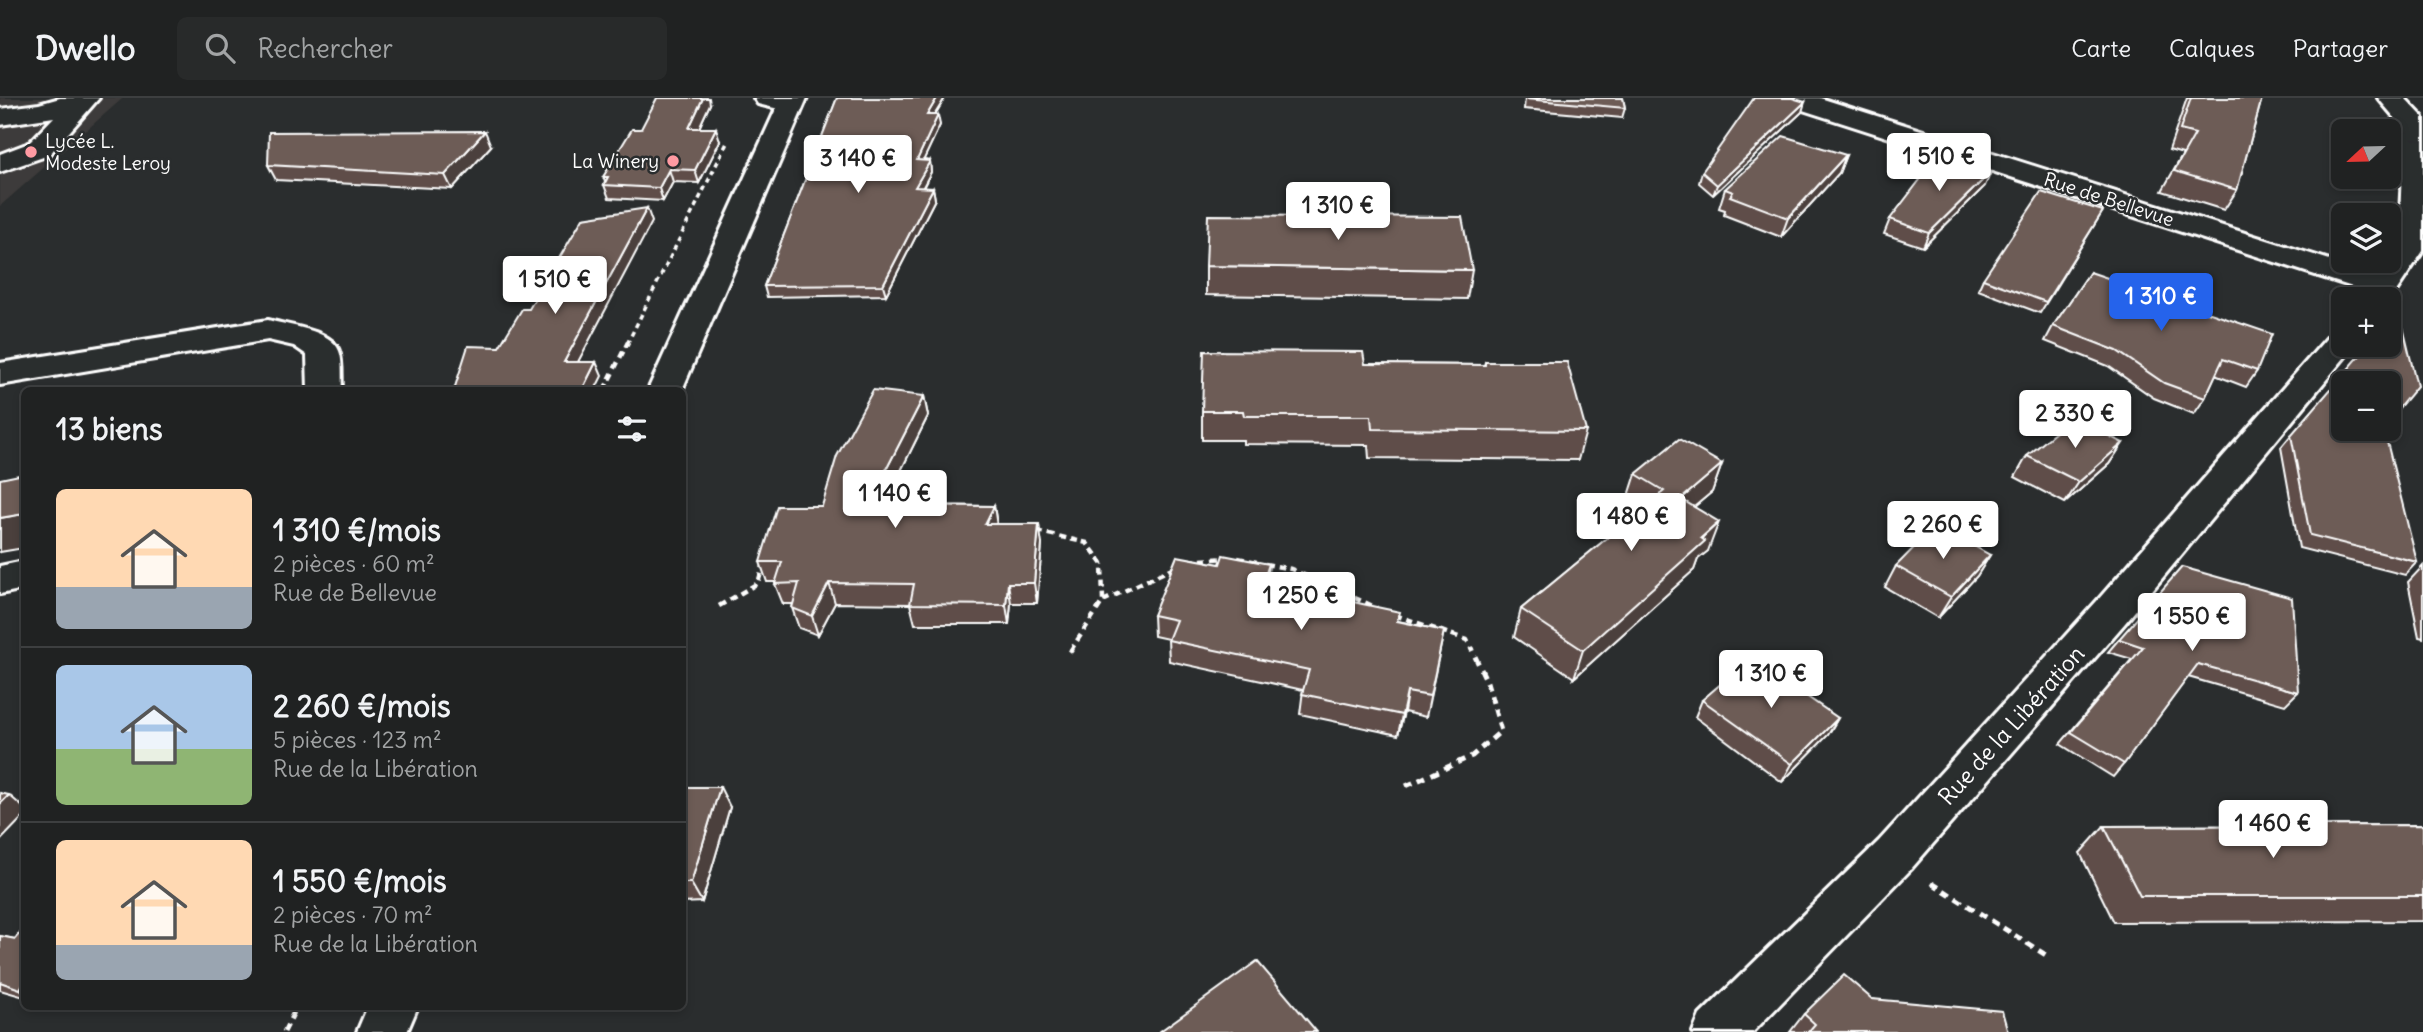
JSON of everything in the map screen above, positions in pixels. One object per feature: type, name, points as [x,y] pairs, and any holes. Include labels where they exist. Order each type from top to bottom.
[{"type":"street","name":"Rue de Bellevue","points":[[1793,98],[2362,287]]},
{"type":"street","points":[[2384,287],[2402,263],[2414,239],[2420,130],[2391,98]]},
{"type":"street","points":[[0,117],[42,112],[85,99]]},
{"type":"street","points":[[0,164],[39,149],[85,99]]},
{"type":"street","points":[[666,387],[784,100]]},
{"type":"street","points":[[0,374],[268,330],[305,339],[323,351],[325,387]]},
{"type":"street","name":"Rue de la Libération","points":[[1718,1032],[1895,855],[2111,612],[2331,353]]},
{"type":"street","points":[[0,580],[21,576]]},
{"type":"street","points":[[382,1032],[391,1010]]},
{"type":"path","points":[[605,387],[730,135]]},
{"type":"path","points":[[1030,530],[1087,543],[1102,563],[1103,601]]},
{"type":"path","points":[[719,606],[758,583],[765,558]]},
{"type":"path","points":[[1070,652],[1103,601],[1194,559],[1243,558],[1290,569],[1361,601],[1467,640],[1487,682],[1501,731],[1472,756],[1406,786]]},
{"type":"path","points":[[1895,855],[1938,887],[2049,957]]},
{"type":"path","points":[[284,1032],[295,1010]]},
{"type":"shaded area","name":"Lycée L. Modeste Leroy","points":[[0,98],[123,98],[0,206]]},
{"type":"building","points":[[657,98],[703,98],[689,128],[716,128],[695,170],[669,169],[659,188],[604,185],[608,177],[603,177],[632,129],[641,129]]},
{"type":"building","points":[[837,98],[937,98],[927,115],[938,115],[917,160],[930,161],[915,187],[933,188],[883,285],[764,286]]},
{"type":"building","points":[[1623,98],[1625,108],[1526,99]]},
{"type":"building","points":[[1754,98],[1792,98],[1805,102],[1717,185],[1702,172]]},
{"type":"building","points":[[2191,98],[2262,98],[2237,190],[2174,171],[2195,134],[2180,130]]},
{"type":"building","points":[[485,131],[445,175],[268,165],[269,132]]},
{"type":"building","points":[[1783,136],[1846,155],[1788,218],[1730,196],[1733,192],[1725,189]]},
{"type":"building","points":[[1939,155],[1991,172],[1929,233],[1890,219]]},
{"type":"building","points":[[2041,192],[2103,211],[2046,302],[1983,279]]},
{"type":"building","points":[[647,208],[564,362],[596,362],[584,387],[455,387],[468,346],[499,347],[522,309],[529,309],[583,218]]},
{"type":"building","points":[[1208,215],[1462,217],[1472,270],[1206,266]]},
{"type":"building","points":[[2090,272],[2272,334],[2257,371],[2223,359],[2205,398],[2164,383],[2117,351],[2053,326]]},
{"type":"building","points":[[2401,318],[2417,386],[2401,405],[2401,371],[2346,371],[2359,357],[2401,357]]},
{"type":"building","points":[[1204,351],[1363,352],[1365,364],[1485,365],[1485,362],[1567,362],[1586,431],[1372,429],[1371,416],[1244,416],[1243,411],[1202,411]]},
{"type":"building","points":[[2331,389],[2331,441],[2387,442],[2417,562],[2310,535],[2291,435]]},
{"type":"building","points":[[873,390],[924,396],[868,505],[994,506],[985,524],[1039,524],[1034,583],[1008,583],[1006,605],[910,604],[914,584],[829,583],[812,616],[792,608],[799,583],[775,584],[782,562],[760,562],[777,506],[822,506],[837,456]]},
{"type":"building","points":[[2073,418],[2123,443],[2079,482],[2027,456]]},
{"type":"building","points":[[1679,439],[1722,464],[1681,499],[1719,522],[1701,538],[1705,541],[1583,650],[1521,609],[1664,491],[1636,474]]},
{"type":"building","points":[[21,475],[21,514],[0,518],[0,479]]},
{"type":"building","points":[[1936,525],[1990,555],[1951,597],[1896,566]]},
{"type":"building","points":[[1223,555],[1269,564],[1266,573],[1309,582],[1306,592],[1400,612],[1397,621],[1444,631],[1430,696],[1407,692],[1402,715],[1302,694],[1309,670],[1168,640],[1176,620],[1153,615],[1177,556],[1220,564]]},
{"type":"building","points":[[2182,567],[2292,598],[2298,692],[2198,664],[2124,764],[2071,732],[2143,647],[2119,639]]},
{"type":"building","points":[[1751,658],[1838,718],[1792,764],[1702,700]]},
{"type":"building","points":[[686,787],[720,787],[691,883],[686,883]]},
{"type":"building","points":[[0,793],[9,795],[0,804]]},
{"type":"building","points":[[2423,825],[2423,896],[2140,896],[2104,826]]},
{"type":"building","points":[[21,932],[20,989],[0,982],[0,936],[15,939]]},
{"type":"building","points":[[1257,961],[1317,1032],[1159,1032]]},
{"type":"building","points":[[1844,975],[1872,999],[2002,1011],[2008,1032],[1808,1032],[1815,1024],[1804,1014]]},
{"type":"place","name":"Lycée L. Modeste Leroy","points":[[31,152]]},
{"type":"place","name":"La Winery","points":[[673,161]]}]
